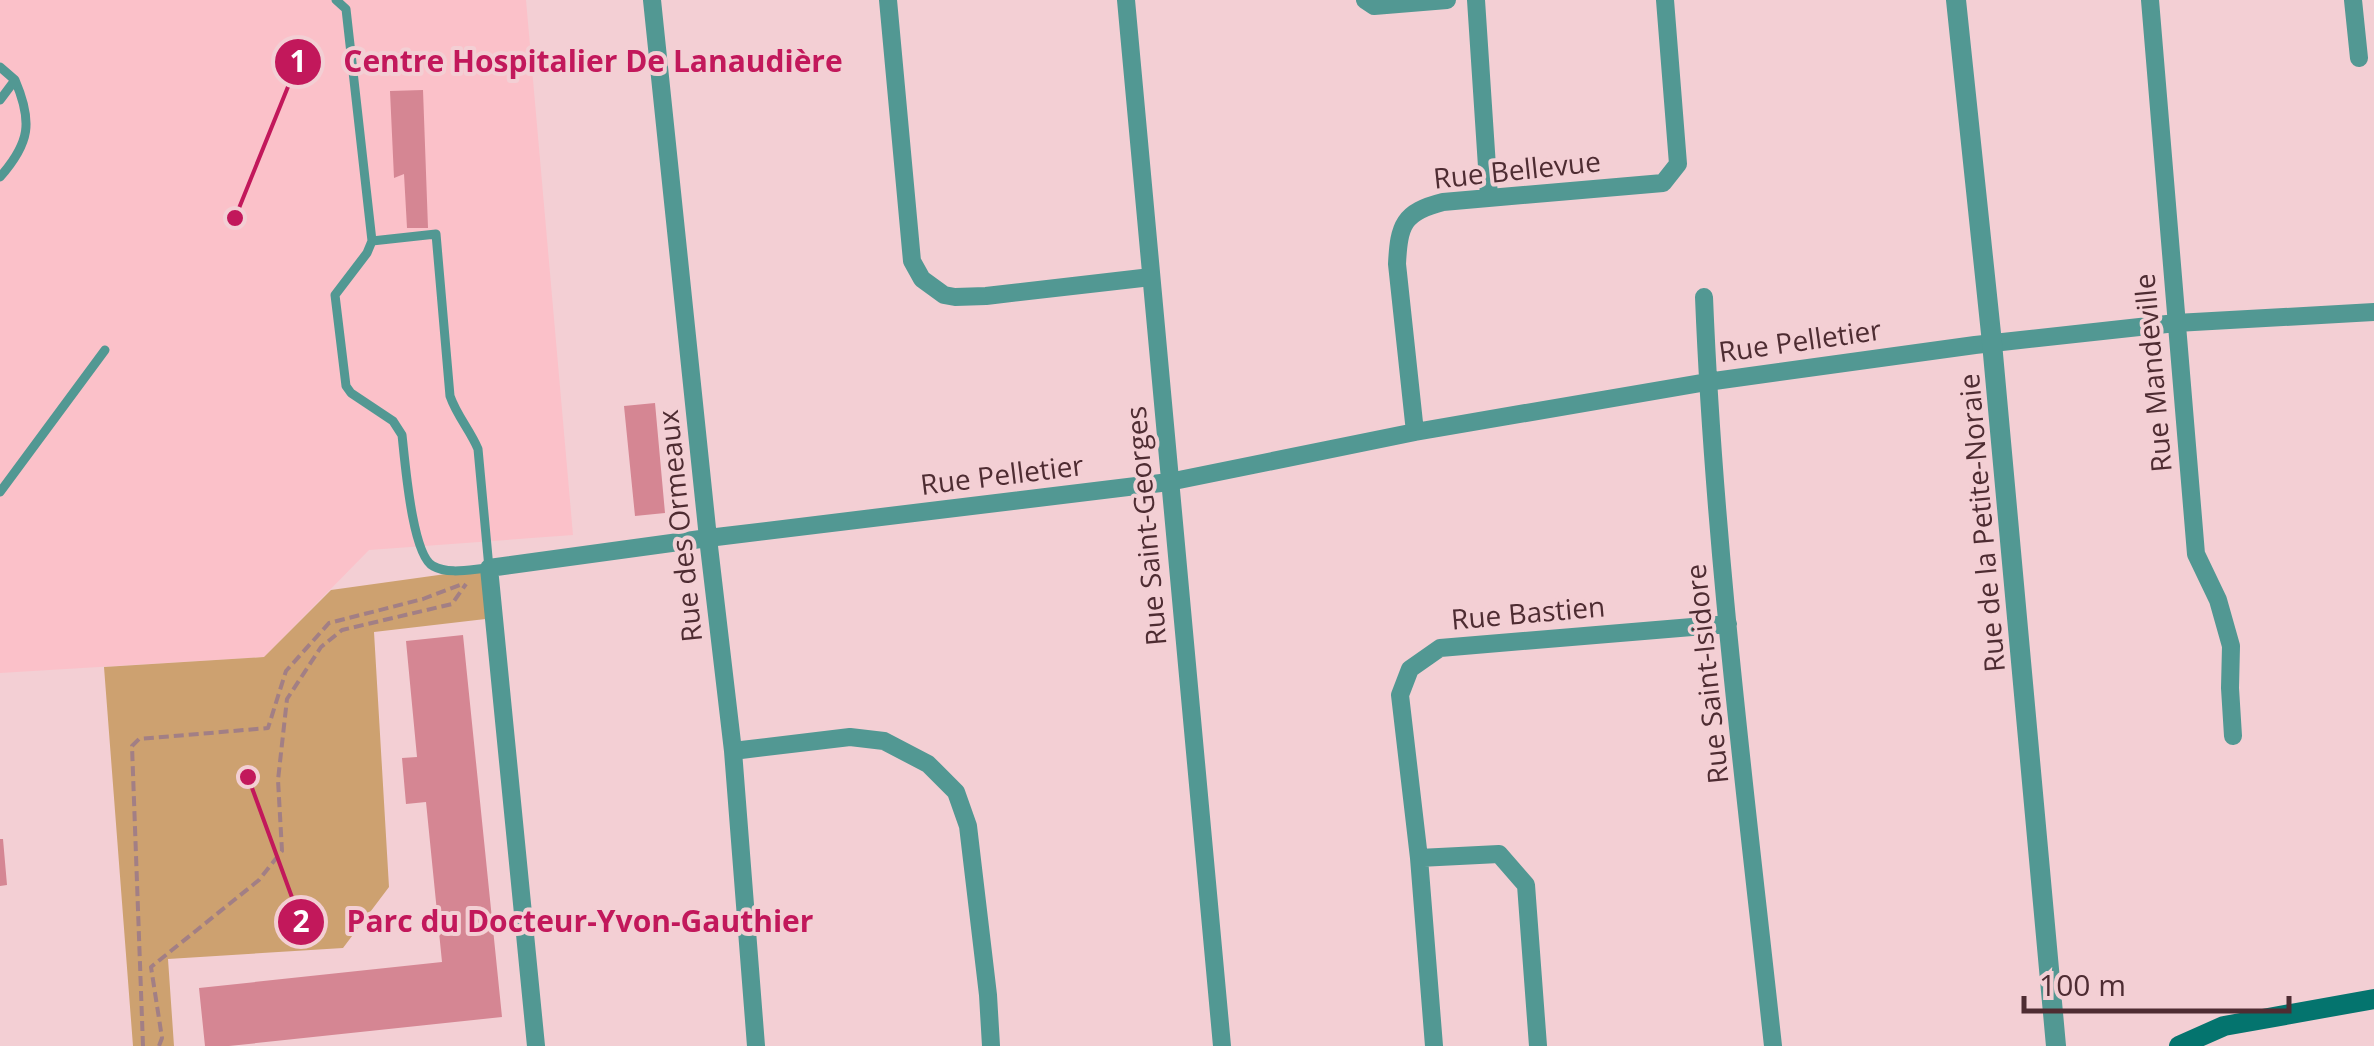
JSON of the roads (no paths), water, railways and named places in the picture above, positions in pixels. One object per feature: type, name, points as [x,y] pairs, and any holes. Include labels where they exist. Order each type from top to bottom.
[{"type":"main road","points":[[2178,1046],[2224,1026],[2374,998]]},
{"type":"street","name":"Rue des Ormeaux","points":[[652,0],[733,750],[756,1046]]},
{"type":"street","points":[[888,0],[912,262],[922,279],[944,294],[986,296],[1151,276]]},
{"type":"street","name":"Rue Saint-Georges","points":[[1126,0],[1222,1046]]},
{"type":"street","points":[[1365,0],[1374,6],[1447,0]]},
{"type":"street","points":[[1476,0],[1489,197]]},
{"type":"street","name":"Rue Bellevue","points":[[1415,432],[1397,264],[1401,228],[1410,214],[1443,202],[1663,184],[1678,164],[1664,0]]},
{"type":"street","name":"Rue de la Petite-Noraie","points":[[1956,0],[2058,1045]]},
{"type":"street","name":"Rue Mandeville","points":[[2150,0],[2196,554],[2218,600],[2231,646],[2233,736]]},
{"type":"street","points":[[2353,0],[2359,58]]},
{"type":"street","name":"Rue Saint-Isidore","points":[[1704,296],[1728,624],[1772,1046]]},
{"type":"street","name":"Rue Pelletier","points":[[490,568],[1169,482],[1415,432],[1708,382],[1992,343],[2176,322],[2374,312]]},
{"type":"street","points":[[490,568],[536,1046]]},
{"type":"street","name":"Rue Bastien","points":[[1434,1046],[1420,858],[1400,695],[1410,669],[1440,648],[1728,624]]},
{"type":"street","points":[[733,750],[850,737],[884,741],[928,764],[956,792],[968,826],[991,1046]]},
{"type":"street","points":[[1420,858],[1499,854],[1526,885],[1538,1046]]},
{"type":"lane","points":[[336,0],[346,10],[372,241],[334,295],[346,386],[393,422],[402,436],[416,536],[431,566],[450,570],[490,568],[478,449],[472,434],[457,417],[450,396],[436,234],[372,241]]},
{"type":"lane","points":[[0,67],[16,80],[24,100],[27,129],[16,159],[0,177]]},
{"type":"lane","points":[[0,100],[16,80]]},
{"type":"lane","points":[[0,492],[104,350]]},
{"type":"place","name":"Centre Hospitalier De Lanaudière","points":[[235,218]]},
{"type":"place","name":"Parc du Docteur-Yvon-Gauthier","points":[[248,777]]}]
